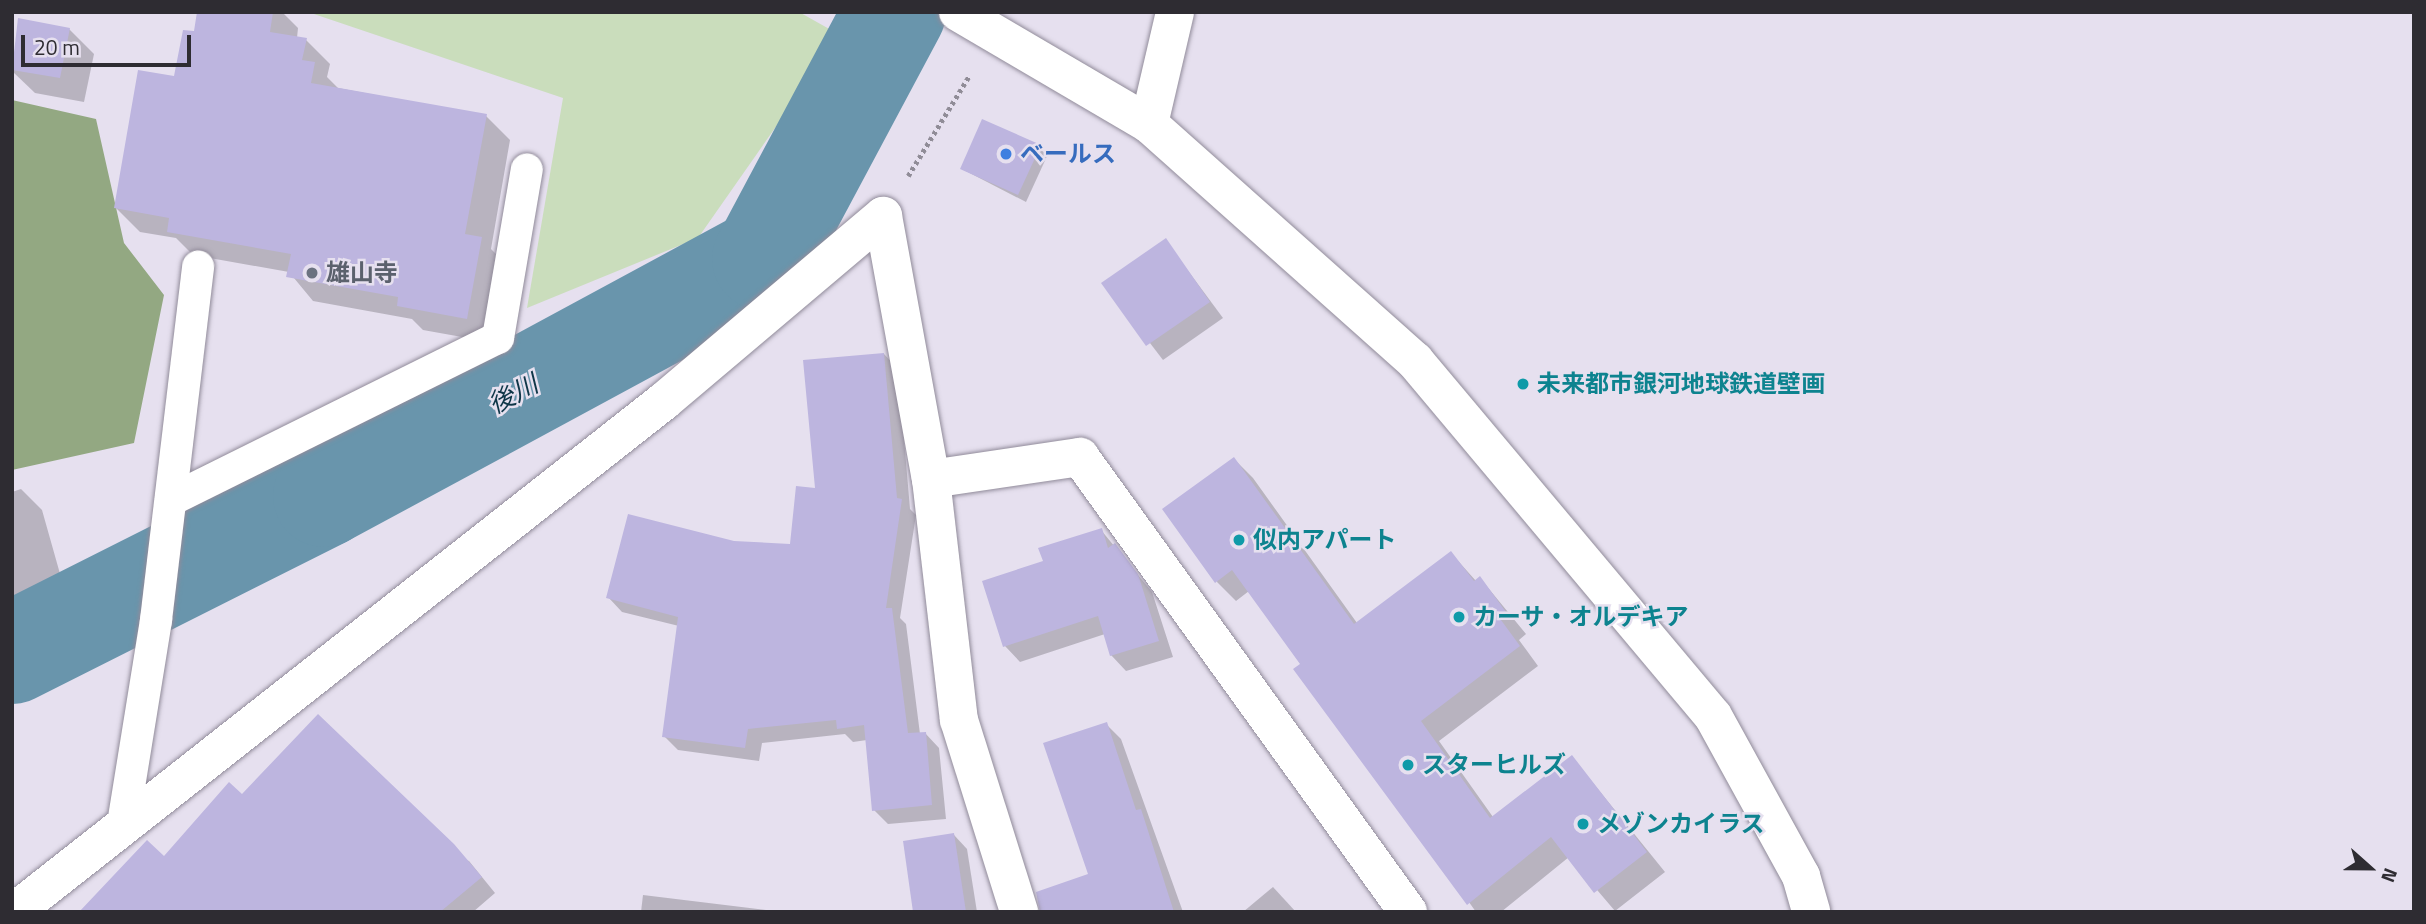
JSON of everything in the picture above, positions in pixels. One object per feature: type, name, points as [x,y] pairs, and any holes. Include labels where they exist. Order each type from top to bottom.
[{"type":"street","points":[[958,12],[1149,124],[1415,360],[1713,716],[1801,876],[1811,912]]},
{"type":"street","points":[[1149,124],[1175,12]]},
{"type":"street","points":[[14,912],[122,824],[664,401],[883,216],[931,479],[958,720],[1019,912]]},
{"type":"street","points":[[931,479],[1080,457],[1408,912]]},
{"type":"lane","points":[[171,500],[498,338],[527,169]]},
{"type":"lane","points":[[122,824],[156,620],[198,266]]},
{"type":"path","points":[[883,216],[995,34]]},
{"type":"green space","points":[[308,12],[799,12],[840,35],[698,238],[527,308],[563,98]]},
{"type":"green space","points":[[12,100],[96,119],[124,243],[164,295],[134,443],[12,470]]},
{"type":"building","points":[[197,12],[273,12],[270,32],[307,38],[302,60],[315,62],[311,83],[487,114],[465,234],[482,237],[467,319],[397,306],[398,297],[286,277],[291,254],[167,232],[169,218],[114,208],[138,70],[174,76],[183,30],[194,31]]},
{"type":"building","points":[[18,18],[70,28],[60,78],[12,70]]},
{"type":"building","points":[[982,119],[1041,145],[1018,195],[960,169]]},
{"type":"building","points":[[1166,238],[1210,302],[1146,346],[1101,283]]},
{"type":"building","points":[[884,353],[897,498],[902,499],[886,608],[892,608],[908,733],[926,732],[932,805],[872,811],[864,725],[837,729],[836,720],[748,729],[745,748],[662,737],[678,617],[606,598],[628,514],[734,541],[790,544],[796,486],[815,488],[803,360]]},
{"type":"building","points":[[1234,457],[1354,624],[1451,551],[1474,581],[1480,576],[1508,615],[1501,620],[1520,646],[1421,721],[1490,818],[1572,755],[1647,852],[1594,893],[1551,837],[1467,905],[1293,669],[1300,664],[1232,570],[1215,583],[1162,509]]},
{"type":"building","points":[[1102,528],[1108,548],[1115,543],[1138,574],[1159,641],[1110,656],[1098,616],[1003,647],[982,581],[1043,561],[1038,548]]},
{"type":"building","points":[[318,714],[454,844],[482,877],[440,912],[79,912],[147,840],[164,856],[229,782],[242,794]]},
{"type":"building","points":[[1107,722],[1136,810],[1141,809],[1174,912],[1040,912],[1036,892],[1088,874],[1043,743]]},
{"type":"building","points":[[954,833],[966,912],[913,912],[903,841]]},
{"type":"waterway","name":"後川","points":[[12,653],[324,496],[763,259],[895,12]]},
{"type":"place","name":"ベールス","points":[[1006,154]]},
{"type":"place","name":"雄山寺","points":[[312,273]]},
{"type":"place","name":"未来都市銀河地球鉄道壁画","points":[[1523,384]]},
{"type":"place","name":"似内アパート","points":[[1239,540]]},
{"type":"place","name":"カーサ・オルデキア","points":[[1459,617]]},
{"type":"place","name":"スターヒルズ","points":[[1408,765]]},
{"type":"place","name":"メゾンカイラス","points":[[1583,824]]}]
